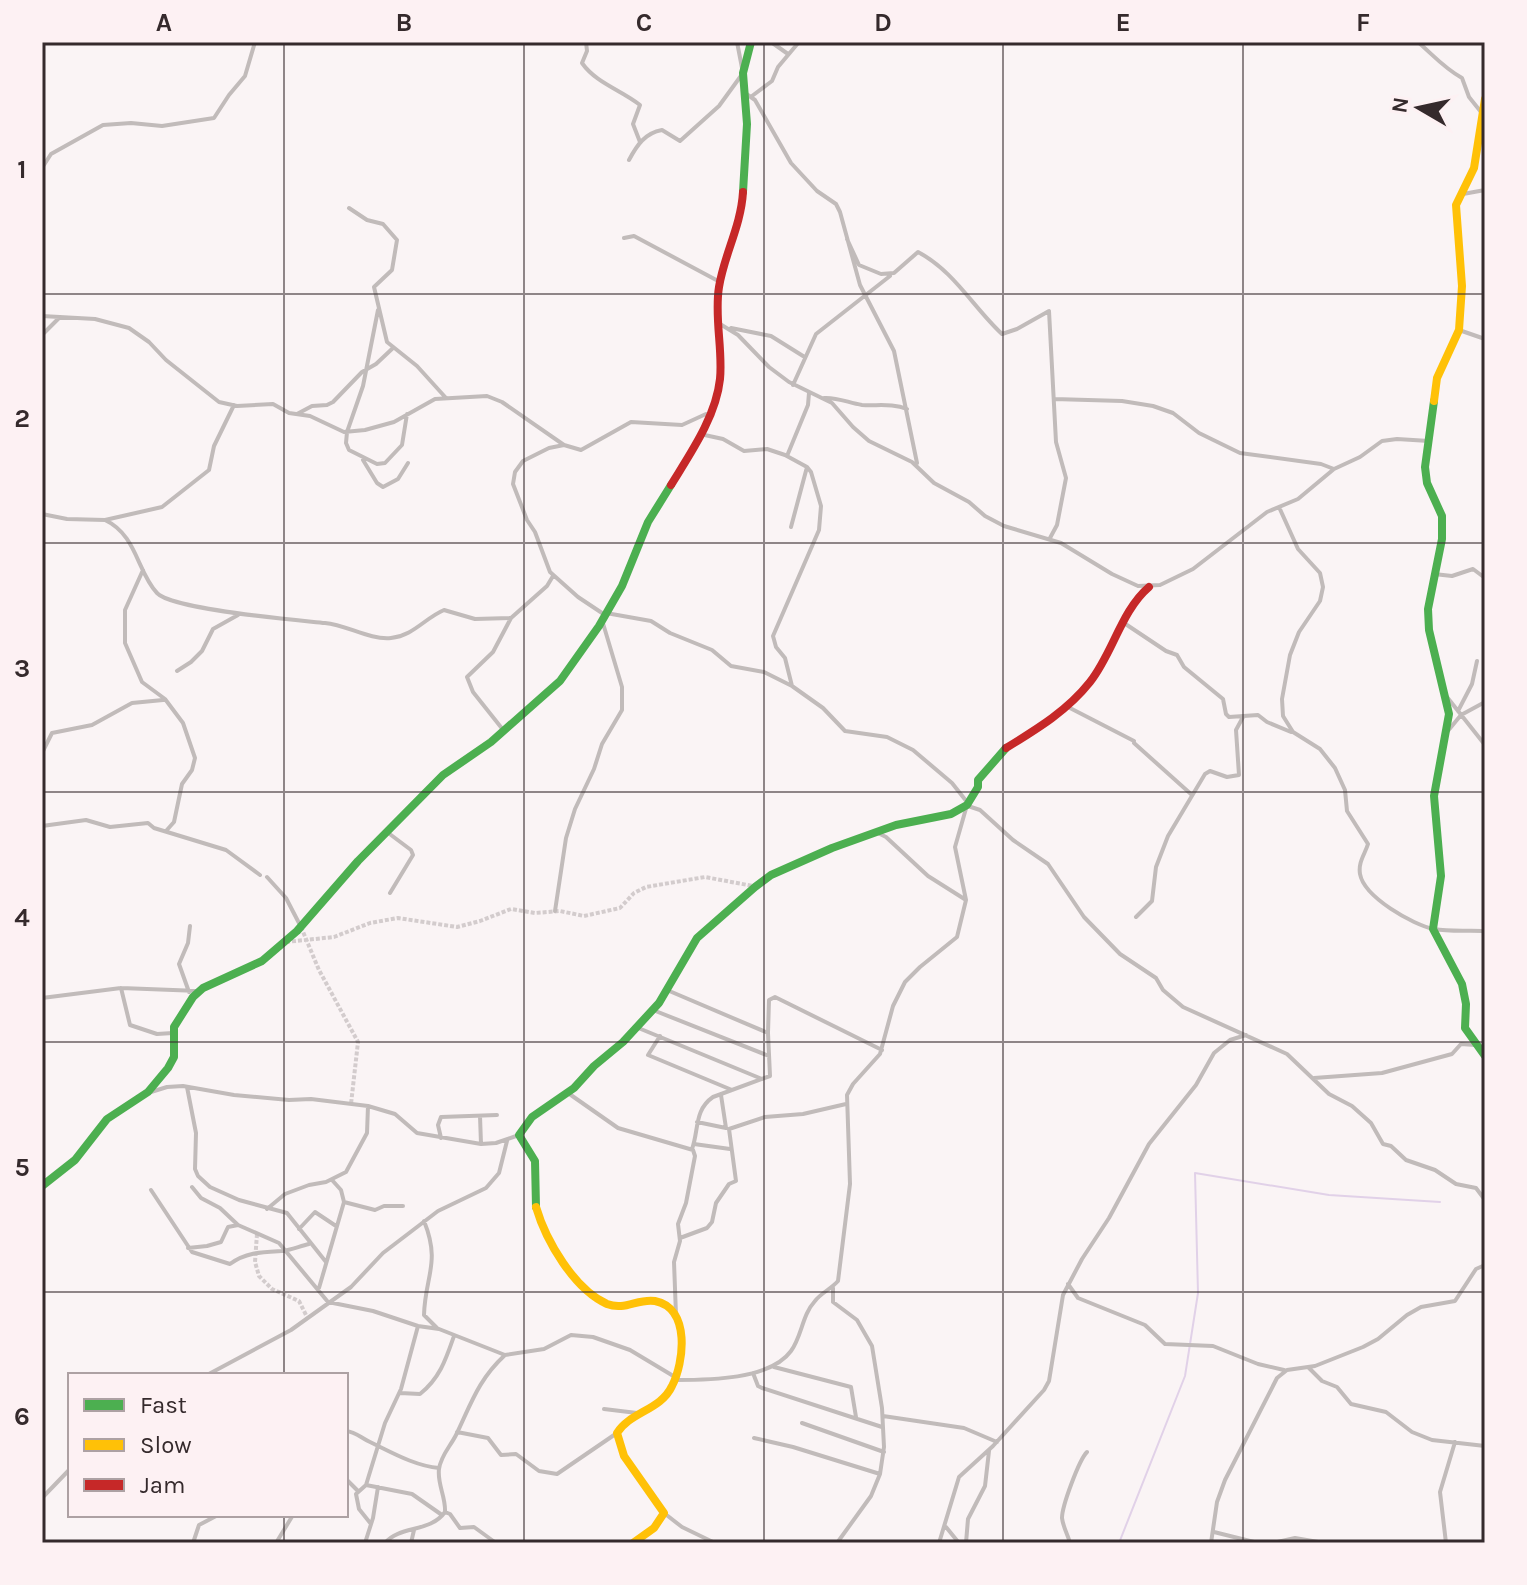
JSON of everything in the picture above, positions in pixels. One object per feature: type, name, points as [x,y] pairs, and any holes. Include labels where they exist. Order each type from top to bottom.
[{"type":"street","points":[[42,168],[51,154],[103,125],[131,123],[162,126],[214,118],[245,76],[255,42]]},
{"type":"street","points":[[586,42],[583,65],[597,79],[640,105],[633,124],[640,142]]},
{"type":"street","points":[[42,998],[121,988],[189,992],[200,990],[262,961],[301,927],[387,832],[451,768],[504,731],[560,681],[625,579],[657,504],[683,468],[716,397],[720,379],[720,282],[742,211],[748,95],[737,42]]},
{"type":"street","points":[[629,160],[640,142],[650,134],[660,130],[680,141],[719,106],[743,73],[751,42]]},
{"type":"street","points":[[771,42],[788,54]]},
{"type":"street","points":[[748,95],[774,80],[778,67],[799,42]]},
{"type":"street","points":[[1418,42],[1435,55],[1443,67],[1462,78],[1469,97],[1481,112]]},
{"type":"street","points":[[748,95],[799,174],[836,204],[857,279],[894,351],[917,466]]},
{"type":"street","points":[[1485,99],[1474,168],[1460,194],[1456,213],[1462,286],[1459,330],[1437,378],[1425,475],[1439,506],[1442,530],[1429,598],[1429,630],[1449,714],[1434,796],[1441,876],[1433,929],[1458,972],[1465,994],[1465,1028],[1485,1056]]},
{"type":"street","points":[[1460,194],[1485,190]]},
{"type":"street","points":[[349,208],[367,220],[383,224],[397,240],[392,270],[374,287],[385,338],[417,366],[446,398]]},
{"type":"street","points":[[624,238],[634,236],[720,282]]},
{"type":"street","points":[[847,239],[861,266],[881,274],[894,273]]},
{"type":"street","points":[[793,385],[816,334],[918,252],[945,269],[1002,334],[1049,311],[1057,449],[1066,478],[1057,525],[1050,538]]},
{"type":"street","points":[[378,308],[363,386],[347,432],[349,450],[362,458],[384,464],[404,442],[407,414]]},
{"type":"street","points":[[42,316],[98,319],[129,328],[216,401],[234,405],[272,404],[319,420],[337,431],[373,428],[394,422],[424,403],[446,398],[487,396],[564,445],[581,450],[631,422],[682,425],[706,414]]},
{"type":"street","points":[[42,335],[61,316]]},
{"type":"street","points":[[718,322],[729,328],[769,367],[793,385],[832,403],[860,434],[917,466],[934,483],[969,502],[995,522],[1073,548],[1131,584],[1160,585],[1193,569],[1267,512],[1305,494],[1334,469],[1360,457],[1382,441],[1429,441]]},
{"type":"street","points":[[729,328],[771,336],[804,357]]},
{"type":"street","points":[[1459,330],[1485,339]]},
{"type":"street","points":[[297,414],[312,406],[333,402],[393,348]]},
{"type":"street","points":[[787,456],[808,405],[810,398],[807,391]]},
{"type":"street","points":[[824,398],[862,405],[898,405],[907,409]]},
{"type":"street","points":[[1054,399],[1122,401],[1153,406],[1178,416],[1207,438],[1240,453],[1321,464],[1334,469]]},
{"type":"street","points":[[898,405],[906,401]]},
{"type":"street","points":[[42,514],[67,519],[105,520],[161,508],[202,477],[210,467],[214,446],[234,405]]},
{"type":"street","points":[[700,434],[723,439],[744,451],[767,449],[787,456],[811,472],[821,506],[819,530],[773,636],[774,644],[785,658],[792,686]]},
{"type":"street","points":[[564,445],[527,458],[513,478],[525,516],[553,576],[604,616],[651,621],[702,648],[712,650],[731,666],[764,672],[792,686],[823,708],[845,731],[887,737],[913,750],[952,783],[968,805],[978,808],[1022,847],[1048,864],[1084,917],[1120,954],[1156,978],[1163,990],[1183,1007],[1287,1054],[1329,1094],[1358,1110],[1371,1123],[1383,1144],[1406,1160],[1435,1170],[1456,1184],[1476,1188],[1485,1200]]},
{"type":"street","points":[[362,458],[377,483],[383,487],[398,479],[408,463]]},
{"type":"street","points":[[791,527],[807,467]]},
{"type":"street","points":[[1279,507],[1298,549],[1323,580],[1320,601],[1299,632],[1290,655],[1282,707],[1285,722],[1293,732]]},
{"type":"street","points":[[105,520],[123,533],[161,597],[240,614],[325,623],[386,638],[416,630],[444,610],[475,619],[511,618]]},
{"type":"street","points":[[143,567],[125,610],[125,643],[142,682],[165,699],[183,723],[195,758],[192,770],[182,784],[174,822],[166,831]]},
{"type":"street","points":[[1434,574],[1452,576],[1473,569],[1485,578]]},
{"type":"street","points":[[504,731],[467,680],[470,673],[493,652],[511,618],[547,586],[553,576]]},
{"type":"street","points":[[837,1543],[871,1496],[884,1452],[883,1416],[872,1346],[857,1320],[833,1302],[834,1285],[840,1273],[850,1184],[850,1129],[846,1104],[853,1084],[882,1050],[893,1006],[901,989],[911,974],[957,937],[966,900],[955,847],[978,780],[1005,749],[1037,731],[1068,707],[1101,666],[1135,599],[1149,587]]},
{"type":"street","points":[[177,671],[196,658],[207,644],[213,629],[240,614]]},
{"type":"street","points":[[555,911],[569,828],[599,750],[622,710],[622,687],[604,616]]},
{"type":"street","points":[[1124,623],[1177,655],[1184,667],[1223,699],[1229,717],[1258,715],[1320,749],[1341,779],[1347,811],[1368,844],[1360,861],[1360,872],[1367,888],[1383,904],[1433,929],[1485,931]]},
{"type":"street","points":[[1447,732],[1472,684],[1477,661]]},
{"type":"street","points":[[1446,696],[1485,745]]},
{"type":"street","points":[[42,753],[53,732],[92,725],[132,703],[165,699]]},
{"type":"street","points":[[1459,713],[1485,702]]},
{"type":"street","points":[[1068,707],[1134,742],[1192,795]]},
{"type":"street","points":[[1136,917],[1152,901],[1154,875],[1164,845],[1205,774],[1210,771],[1227,777],[1239,775],[1236,730],[1243,717]]},
{"type":"street","points":[[148,1092],[167,1087],[187,1087],[234,1095],[368,1106],[395,1114],[414,1132],[481,1144],[507,1141],[519,1135],[532,1117],[583,1081],[594,1066],[616,1049],[653,1010],[697,938],[755,887],[776,873],[876,832],[951,814],[968,805]]},
{"type":"street","points":[[42,826],[87,820],[110,827],[148,823],[226,850],[260,875]]},
{"type":"street","points":[[387,832],[411,850],[413,855],[390,893]]},
{"type":"street","points":[[876,832],[886,837],[928,876],[966,900]]},
{"type":"street","points":[[267,877],[286,898],[301,927]]},
{"type":"street","points":[[189,992],[179,964],[188,943],[190,926]]},
{"type":"street","points":[[121,988],[130,1025],[157,1034],[173,1033]]},
{"type":"street","points":[[42,1186],[75,1160],[107,1119],[148,1092],[174,1059],[173,1033],[182,1010],[200,990]]},
{"type":"street","points":[[667,990],[768,1033]]},
{"type":"street","points":[[457,1432],[488,1438],[501,1455],[516,1454],[534,1468],[552,1474],[563,1471],[617,1433],[637,1413],[667,1395],[675,1378],[683,1341],[676,1318],[674,1262],[680,1238],[678,1224],[686,1203],[695,1156],[693,1146],[697,1122],[705,1102],[771,1074],[769,1000],[775,997],[882,1050]]},
{"type":"street","points":[[653,1010],[770,1056]]},
{"type":"street","points":[[636,1027],[762,1079]]},
{"type":"street","points":[[939,1543],[959,1477],[997,1442],[1049,1381],[1059,1315],[1068,1284],[1109,1218],[1149,1144],[1187,1098],[1214,1053],[1230,1040],[1248,1035]]},
{"type":"street","points":[[660,1036],[648,1055],[732,1090]]},
{"type":"street","points":[[1312,1077],[1382,1073],[1452,1054],[1461,1044],[1475,1045]]},
{"type":"street","points":[[187,1087],[196,1133],[196,1174],[210,1187],[267,1209],[287,1213],[326,1262]]},
{"type":"street","points":[[568,1093],[618,1128],[643,1137],[730,1149]]},
{"type":"street","points":[[680,1238],[707,1228],[712,1222],[714,1207],[729,1184],[736,1181],[721,1095]]},
{"type":"street","points":[[697,1122],[727,1129],[765,1117],[803,1114],[846,1104]]},
{"type":"street","points":[[267,1209],[287,1193],[332,1180],[351,1167],[365,1140],[368,1106]]},
{"type":"street","points":[[441,1138],[438,1125],[441,1117],[497,1115]]},
{"type":"street","points":[[480,1116],[481,1144]]},
{"type":"street","points":[[519,1135],[521,1143],[535,1161],[537,1210],[570,1272],[612,1306],[656,1301],[676,1318]]},
{"type":"street","points":[[211,1373],[269,1343],[351,1287],[373,1261],[424,1221],[456,1200],[488,1186],[499,1173],[507,1141]]},
{"type":"street","points":[[319,1288],[344,1202],[341,1190],[332,1180]]},
{"type":"street","points":[[192,1187],[201,1198],[223,1211],[238,1225],[277,1241],[328,1302],[439,1329],[505,1355],[544,1349],[571,1335],[589,1336],[630,1350],[675,1378],[753,1373],[773,1367],[792,1351],[803,1320],[815,1300],[834,1285]]},
{"type":"street","points":[[151,1190],[194,1253],[230,1264],[238,1258],[265,1250],[286,1250],[309,1244]]},
{"type":"street","points":[[344,1202],[375,1211],[384,1206],[403,1206]]},
{"type":"street","points":[[298,1229],[315,1212],[336,1226]]},
{"type":"street","points":[[424,1221],[433,1258],[424,1315],[439,1329]]},
{"type":"street","points":[[188,1248],[221,1242],[230,1226],[238,1225]]},
{"type":"street","points":[[1068,1284],[1078,1298],[1145,1325],[1165,1344],[1213,1346],[1258,1364],[1287,1370],[1339,1357],[1378,1339],[1414,1310],[1455,1301],[1476,1269],[1485,1265]]},
{"type":"street","points":[[371,1524],[356,1502],[358,1491],[366,1485],[377,1445],[399,1393],[418,1326]]},
{"type":"street","points":[[399,1393],[420,1394],[431,1385],[444,1367],[454,1336]]},
{"type":"street","points":[[385,1543],[394,1534],[435,1522],[444,1514],[445,1497],[439,1481],[439,1468],[476,1390],[505,1355]]},
{"type":"street","points":[[773,1367],[851,1387],[856,1417]]},
{"type":"street","points":[[1308,1367],[1322,1381],[1337,1387],[1356,1407],[1386,1412],[1412,1432],[1427,1438],[1485,1446]]},
{"type":"street","points":[[1211,1543],[1217,1502],[1231,1467],[1262,1411],[1271,1385],[1287,1370]]},
{"type":"street","points":[[753,1373],[756,1383],[762,1388],[882,1427]]},
{"type":"street","points":[[604,1409],[637,1413]]},
{"type":"street","points":[[883,1416],[960,1427],[997,1442]]},
{"type":"street","points":[[802,1423],[884,1452]]},
{"type":"street","points":[[348,1431],[422,1465],[439,1468]]},
{"type":"street","points":[[617,1433],[624,1461],[655,1495],[664,1513],[682,1527],[715,1543]]},
{"type":"street","points":[[754,1438],[798,1448],[880,1474]]},
{"type":"street","points":[[1446,1543],[1440,1492],[1455,1442]]},
{"type":"street","points":[[966,1543],[967,1523],[985,1486],[989,1450]]},
{"type":"street","points":[[1070,1543],[1063,1522],[1063,1505],[1081,1459],[1087,1452]]},
{"type":"street","points":[[42,1498],[68,1471]]},
{"type":"street","points":[[348,1481],[358,1491]]},
{"type":"street","points":[[366,1485],[412,1494],[444,1514],[450,1514],[460,1528],[474,1527],[496,1543]]},
{"type":"street","points":[[365,1543],[378,1487]]},
{"type":"street","points":[[633,1543],[654,1528],[664,1513]]},
{"type":"street","points":[[193,1543],[199,1525],[214,1517]]},
{"type":"street","points":[[276,1543],[292,1517]]},
{"type":"street","points":[[946,1527],[959,1543]]},
{"type":"street","points":[[411,1543],[414,1529]]},
{"type":"street","points":[[1214,1532],[1258,1543]]},
{"type":"street","points":[[1273,1543],[1295,1538],[1324,1543]]},
{"type":"waterway","points":[[1119,1543],[1185,1376],[1198,1293],[1195,1173],[1329,1195],[1440,1202]]},
{"type":"tunnel","points":[[286,942],[334,937],[370,923],[398,918],[457,927],[511,909],[535,913],[560,911],[584,916],[620,908],[634,893],[646,887],[705,877],[753,886]]},
{"type":"tunnel","points":[[301,927],[319,970],[358,1042],[351,1104]]},
{"type":"tunnel","points":[[257,1234],[255,1262],[259,1276],[272,1289],[299,1301],[307,1317]]},
{"type":"traffic: fast","points":[[743,192],[747,124],[743,73],[751,42]]},
{"type":"traffic: fast","points":[[1434,401],[1425,467],[1427,483],[1442,516],[1442,539],[1428,609],[1429,630],[1449,714],[1434,796],[1441,876],[1433,929],[1462,984],[1466,1004],[1465,1028],[1485,1056]]},
{"type":"traffic: fast","points":[[42,1186],[75,1160],[107,1119],[148,1092],[168,1068],[174,1057],[174,1027],[193,997],[203,988],[262,961],[297,931],[358,861],[443,775],[491,742],[560,681],[599,626],[622,586],[648,522],[671,485]]},
{"type":"traffic: fast","points":[[536,1207],[535,1161],[519,1135],[532,1117],[574,1088],[659,1003],[697,938],[771,875],[832,848],[896,825],[951,814],[967,805],[978,787],[978,780],[1006,748]]},
{"type":"traffic: slow","points":[[1434,401],[1437,378],[1459,330],[1462,286],[1456,205],[1474,168],[1485,99]]},
{"type":"traffic: slow","points":[[536,1207],[563,1263],[595,1297],[614,1306],[655,1301],[667,1306],[675,1314],[679,1325],[681,1351],[672,1386],[661,1401],[630,1420],[617,1433],[624,1456],[664,1513],[654,1528],[633,1543]]},
{"type":"traffic: jam","points":[[671,485],[701,435],[718,393],[721,368],[717,310],[719,287],[743,192]]},
{"type":"traffic: jam","points":[[1006,748],[1051,719],[1090,682],[1131,608],[1149,587]]}]
